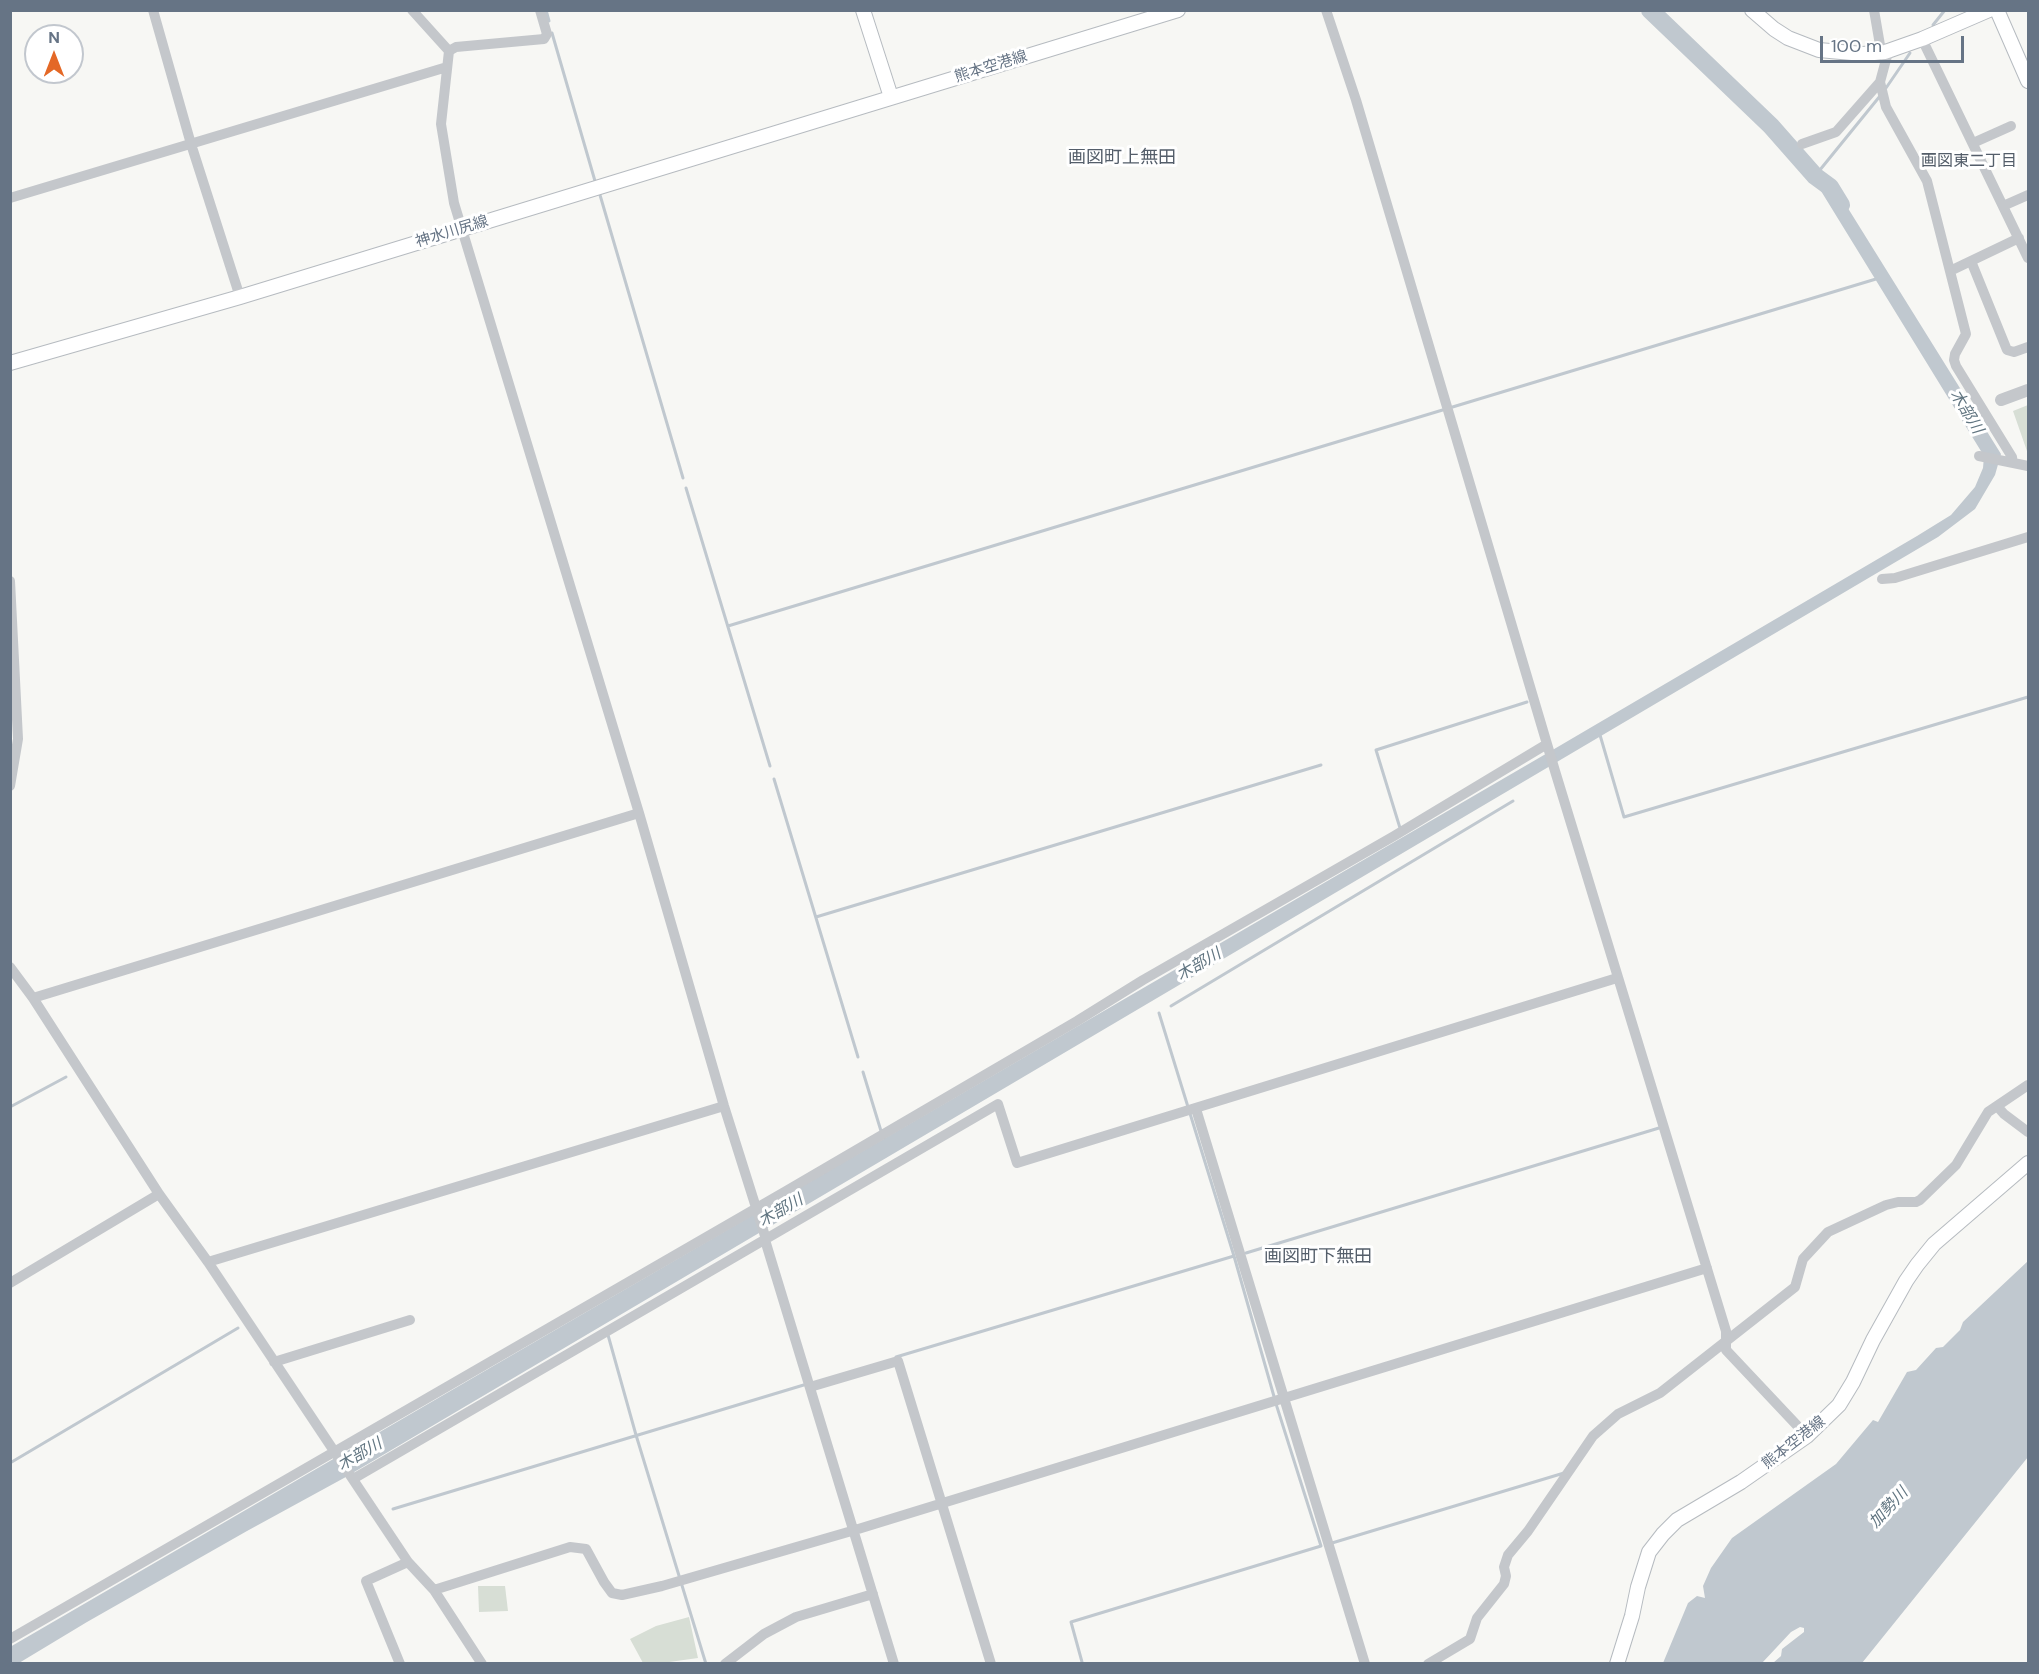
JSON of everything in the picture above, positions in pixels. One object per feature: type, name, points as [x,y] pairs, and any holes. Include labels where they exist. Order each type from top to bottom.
[{"type":"main road","points":[[863,10],[891,97]]},
{"type":"main road","name":"熊本空港線","points":[[891,97],[1178,10]]},
{"type":"main road","points":[[1752,10],[1788,38],[1819,50],[1842,53],[1884,52],[1922,39],[1989,10]]},
{"type":"main road","points":[[1997,10],[2028,81]]},
{"type":"main road","name":"神水川尻線","points":[[10,363],[240,297],[891,97]]},
{"type":"main road","name":"熊本空港線","points":[[1617,1664],[1649,1552],[1663,1534],[1677,1520],[1741,1482],[1807,1436],[1839,1405],[1906,1281],[1934,1244],[2028,1163]]},
{"type":"street","points":[[153,10],[191,144],[240,297]]},
{"type":"street","points":[[412,10],[449,51],[441,124],[454,203],[639,813],[724,1106],[894,1664]]},
{"type":"street","points":[[449,51],[456,47],[544,39],[547,34],[540,10]]},
{"type":"street","points":[[1326,10],[1356,100],[1617,978],[1726,1331],[1726,1350],[1807,1436]]},
{"type":"street","points":[[1874,10],[1880,45],[1886,61],[1880,84],[1883,98],[1927,181],[1965,334],[1954,360],[2012,457],[2007,462]]},
{"type":"street","points":[[1922,39],[2028,258]]},
{"type":"street","points":[[10,198],[447,67]]},
{"type":"street","points":[[1802,144],[1836,132],[1880,84]]},
{"type":"street","points":[[1973,143],[2011,126]]},
{"type":"street","points":[[2003,206],[2028,195]]},
{"type":"street","points":[[1950,271],[2019,238]]},
{"type":"street","points":[[1971,261],[2007,350],[2014,352],[2028,347]]},
{"type":"street","points":[[1982,409],[2028,390]]},
{"type":"street","points":[[1980,456],[2028,466]]},
{"type":"street","points":[[1882,579],[1895,578],[2028,537]]},
{"type":"street","points":[[10,581],[18,739],[10,786]]},
{"type":"street","points":[[10,1639],[756,1208],[1077,1021],[1149,976],[1548,746]]},
{"type":"street","points":[[33,998],[639,813]]},
{"type":"street","points":[[10,967],[33,998],[159,1194],[208,1262],[333,1452],[408,1562],[434,1590],[482,1664]]},
{"type":"street","points":[[352,1479],[998,1104],[1017,1163],[1617,978]]},
{"type":"street","points":[[1428,1664],[1470,1639],[1477,1618],[1504,1584],[1506,1576],[1504,1567],[1508,1555],[1593,1436],[1618,1414],[1660,1393],[1795,1287],[1803,1259],[1828,1232],[1886,1205],[1920,1200],[1956,1165],[1988,1112],[2028,1085]]},
{"type":"street","points":[[208,1262],[724,1106]]},
{"type":"street","points":[[1997,1106],[2028,1132]]},
{"type":"street","points":[[1197,1109],[1365,1664]]},
{"type":"street","points":[[10,1283],[159,1194]]},
{"type":"street","points":[[434,1590],[570,1547],[586,1549],[612,1593],[621,1595],[682,1580],[855,1530],[1707,1268]]},
{"type":"street","points":[[274,1362],[410,1320]]},
{"type":"street","points":[[810,1387],[898,1361],[991,1664]]},
{"type":"street","points":[[400,1664],[366,1581],[408,1562]]},
{"type":"street","points":[[725,1664],[764,1634],[796,1617],[873,1594]]},
{"type":"shaded area","points":[[2028,405],[2028,454],[2013,411]]},
{"type":"shaded area","points":[[478,1586],[505,1586],[508,1611],[479,1612]]},
{"type":"shaded area","points":[[689,1617],[698,1658],[643,1663],[630,1639],[656,1626]]},
{"type":"water","points":[[1831,181],[2001,454],[1995,475],[1975,509],[1938,537],[344,1478],[87,1622],[19,1663],[11,1663],[10,1647],[1544,755],[1951,515],[1975,487],[1983,468],[1984,456],[1821,191]]},
{"type":"water","name":"加勢川","points":[[2028,1261],[2028,1457],[1862,1663],[1773,1663],[1781,1656],[1782,1649],[1804,1632],[1804,1628],[1800,1627],[1791,1632],[1762,1663],[1663,1663],[1688,1603],[1697,1596],[1705,1598],[1703,1586],[1711,1568],[1732,1538],[1836,1464],[1873,1420],[1878,1422],[1907,1372],[1916,1370],[1936,1348],[1943,1347],[1960,1330],[1963,1322]]},
{"type":"waterway","points":[[546,10],[549,21]]},
{"type":"waterway","name":"木部川","points":[[1650,10],[1771,126],[1815,176],[1830,187],[1841,205]]},
{"type":"waterway","points":[[1933,25],[1945,10]]},
{"type":"waterway","points":[[552,33],[595,181]]},
{"type":"waterway","points":[[1886,88],[1910,53]]},
{"type":"waterway","points":[[1815,176],[1880,96]]},
{"type":"waterway","points":[[600,195],[683,478]]},
{"type":"waterway","points":[[728,626],[1876,279]]},
{"type":"waterway","points":[[686,488],[770,766]]},
{"type":"waterway","points":[[1600,735],[1624,817],[2028,697]]},
{"type":"waterway","points":[[1400,828],[1376,750],[1527,702]]},
{"type":"waterway","points":[[816,917],[1321,765]]},
{"type":"waterway","points":[[774,779],[858,1057]]},
{"type":"waterway","points":[[1171,1006],[1513,801]]},
{"type":"waterway","points":[[1082,1662],[1071,1622],[1321,1546],[1159,1013]]},
{"type":"waterway","points":[[863,1072],[881,1131]]},
{"type":"waterway","points":[[10,1107],[66,1077]]},
{"type":"waterway","points":[[1246,1253],[1659,1128]]},
{"type":"waterway","points":[[896,1357],[1234,1256]]},
{"type":"waterway","points":[[10,1463],[238,1328]]},
{"type":"waterway","points":[[608,1335],[706,1664]]},
{"type":"waterway","points":[[393,1509],[807,1384]]},
{"type":"waterway","points":[[1332,1543],[1564,1473]]},
{"type":"district","name":"画図町上無田","points":[[1122,158]]},
{"type":"district","name":"画図東二丁目","points":[[1969,162]]},
{"type":"district","name":"画図町下無田","points":[[1318,1257]]}]
